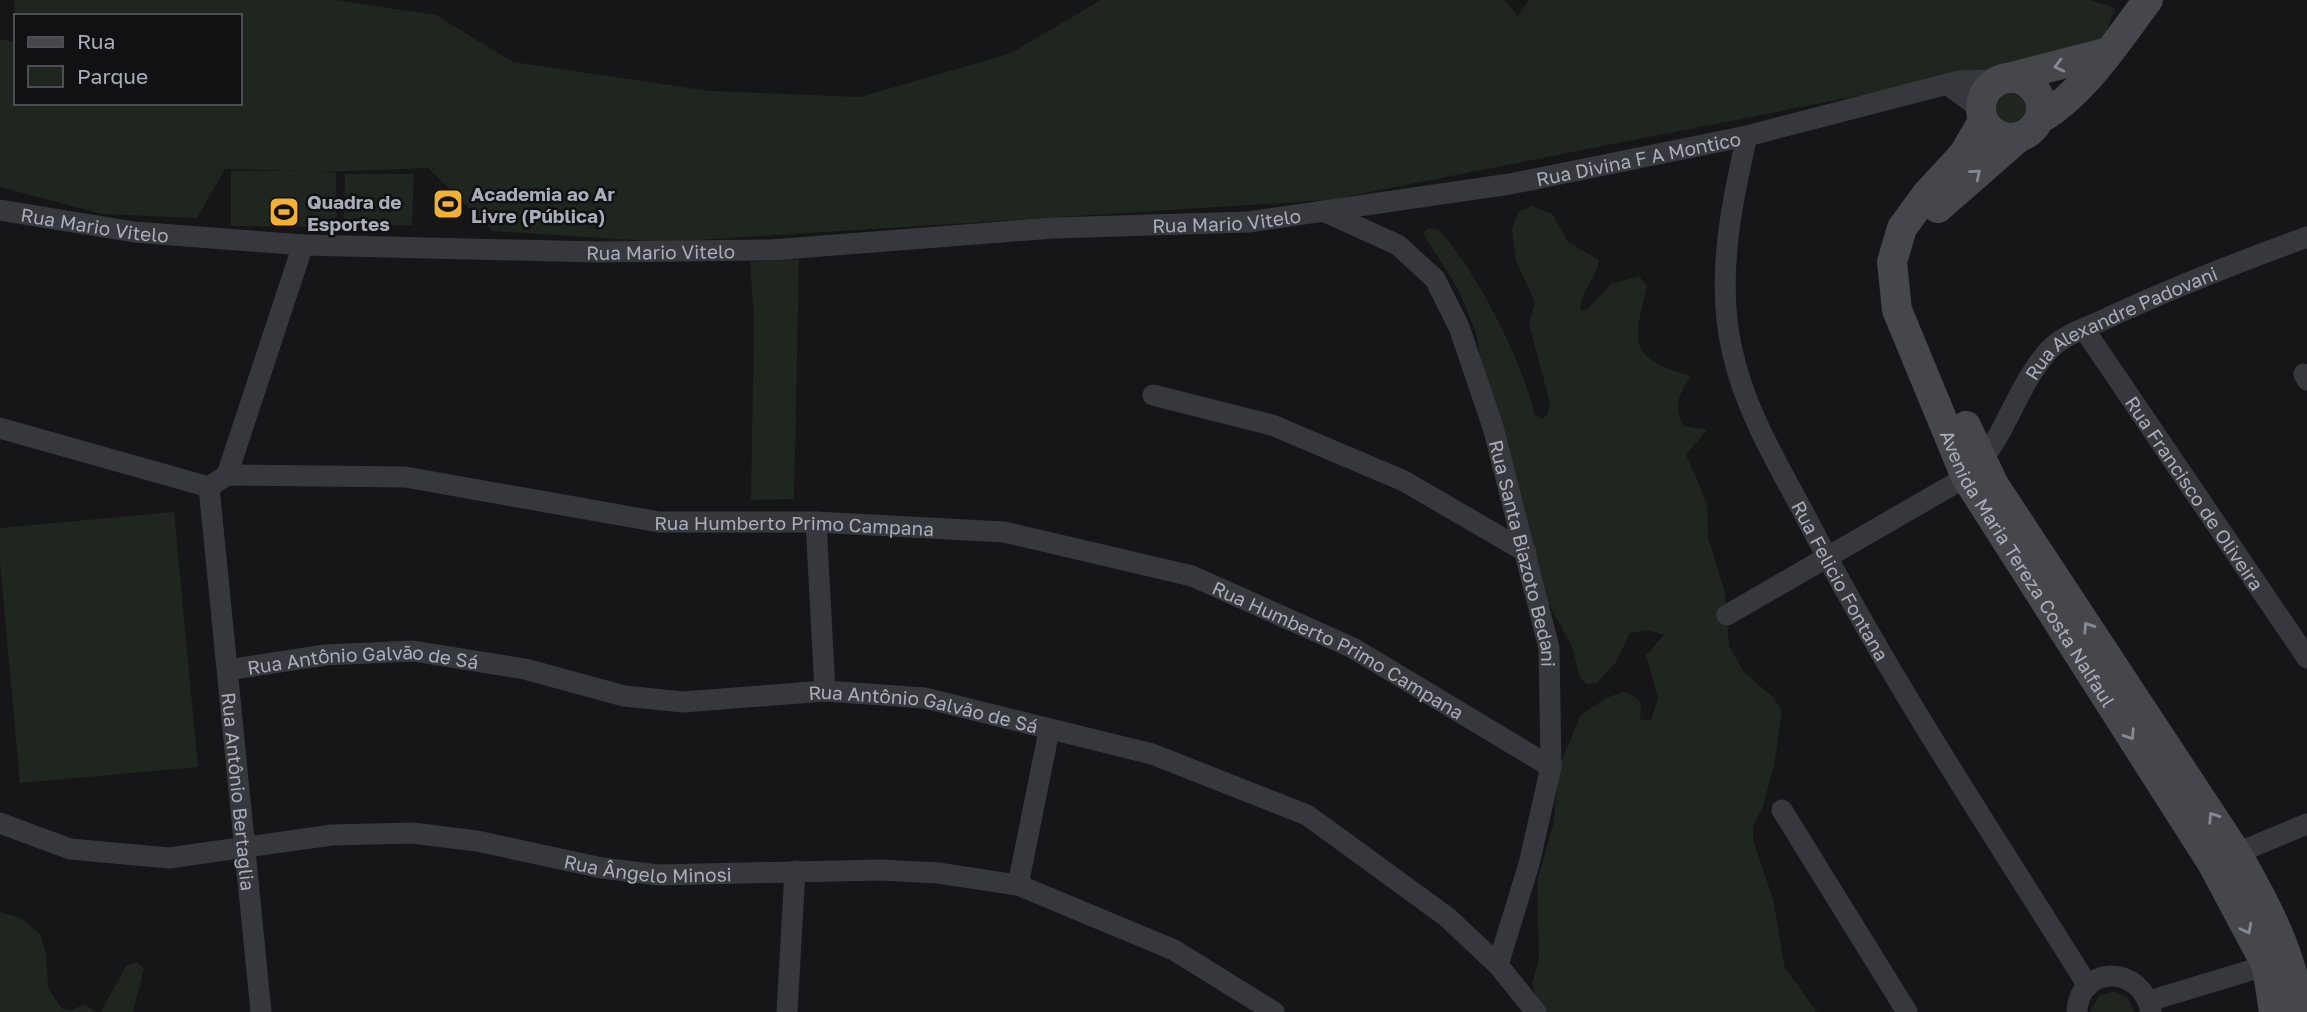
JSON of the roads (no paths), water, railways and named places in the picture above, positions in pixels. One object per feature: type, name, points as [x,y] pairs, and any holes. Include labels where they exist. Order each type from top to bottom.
[{"type":"main road","points":[[2148,0],[2109,52],[2054,110],[2029,128],[1935,211],[1918,242],[1913,270],[1915,302],[1974,470],[1994,485],[2225,858],[2262,898],[2277,962],[2300,1012]]},
{"type":"main road","points":[[2004,79],[2027,82],[2034,88],[2041,107],[2029,128],[1997,136],[1982,115],[1985,93],[2004,79],[2109,52]]},
{"type":"main road","name":"Avenida Maria Tereza Costa Nalfaul","points":[[1974,470],[1897,310],[1892,262],[1902,228],[1926,195],[1963,155],[1982,115]]},
{"type":"main road","points":[[2274,1012],[2277,962]]},
{"type":"street","name":"Rua Divina F A Montico","points":[[1323,211],[1510,184],[1747,136],[1970,79],[2004,79]]},
{"type":"street","points":[[1948,85],[1982,115]]},
{"type":"street","name":"Rua Felicio Fontana","points":[[1747,136],[1728,218],[1727,294],[1731,348],[1748,406],[1868,631],[2088,986]]},
{"type":"street","name":"Rua Mario Vitelo","points":[[0,210],[134,232],[303,245],[598,253],[771,250],[1054,228],[1248,222],[1323,211]]},
{"type":"street","name":"Rua Santa Biazoto Bedani","points":[[1323,211],[1398,245],[1435,279],[1459,327],[1493,427],[1549,648],[1551,767],[1529,864],[1498,965]]},
{"type":"street","name":"Rua Alexandre Padovani","points":[[1974,470],[2028,378],[2052,347],[2141,302],[2307,237]]},
{"type":"street","points":[[218,481],[303,245]]},
{"type":"street","name":"Rua Francisco de Oliveira","points":[[2084,329],[2307,658]]},
{"type":"street","points":[[1153,395],[1272,425],[1404,481],[1526,552]]},
{"type":"street","name":"Rua Humberto Primo Campana","points":[[0,428],[218,481],[405,477],[659,522],[816,522],[1004,532],[1192,576],[1353,648],[1551,767]]},
{"type":"street","points":[[1727,615],[1828,559],[1974,470]]},
{"type":"street","name":"Rua Antônio Bertaglia","points":[[218,481],[228,670],[261,1012]]},
{"type":"street","points":[[816,522],[825,691]]},
{"type":"street","name":"Rua Antônio Galvão de Sá","points":[[228,670],[325,655],[412,652],[525,669],[624,696],[683,702],[825,691],[925,698],[1049,731],[1152,754],[1307,815],[1447,917],[1498,965],[1536,1012]]},
{"type":"street","points":[[1018,886],[1049,731]]},
{"type":"street","points":[[1782,810],[1907,1012]]},
{"type":"street","name":"Rua Ângelo Minosi","points":[[0,823],[70,849],[169,858],[244,845],[332,835],[412,833],[477,841],[602,868],[658,875],[795,871],[938,873],[1018,886],[1174,950],[1274,1012]]},
{"type":"street","points":[[2225,858],[2307,824]]},
{"type":"street","points":[[787,1012],[795,871]]},
{"type":"street","points":[[2077,1012],[2080,996],[2088,986],[2110,976],[2122,976],[2143,990],[2150,1006],[2277,962]]},
{"type":"place","name":"Academia ao Ar Livre (Pública)","points":[[448,204]]},
{"type":"place","name":"Quadra de Esportes","points":[[284,212]]}]
